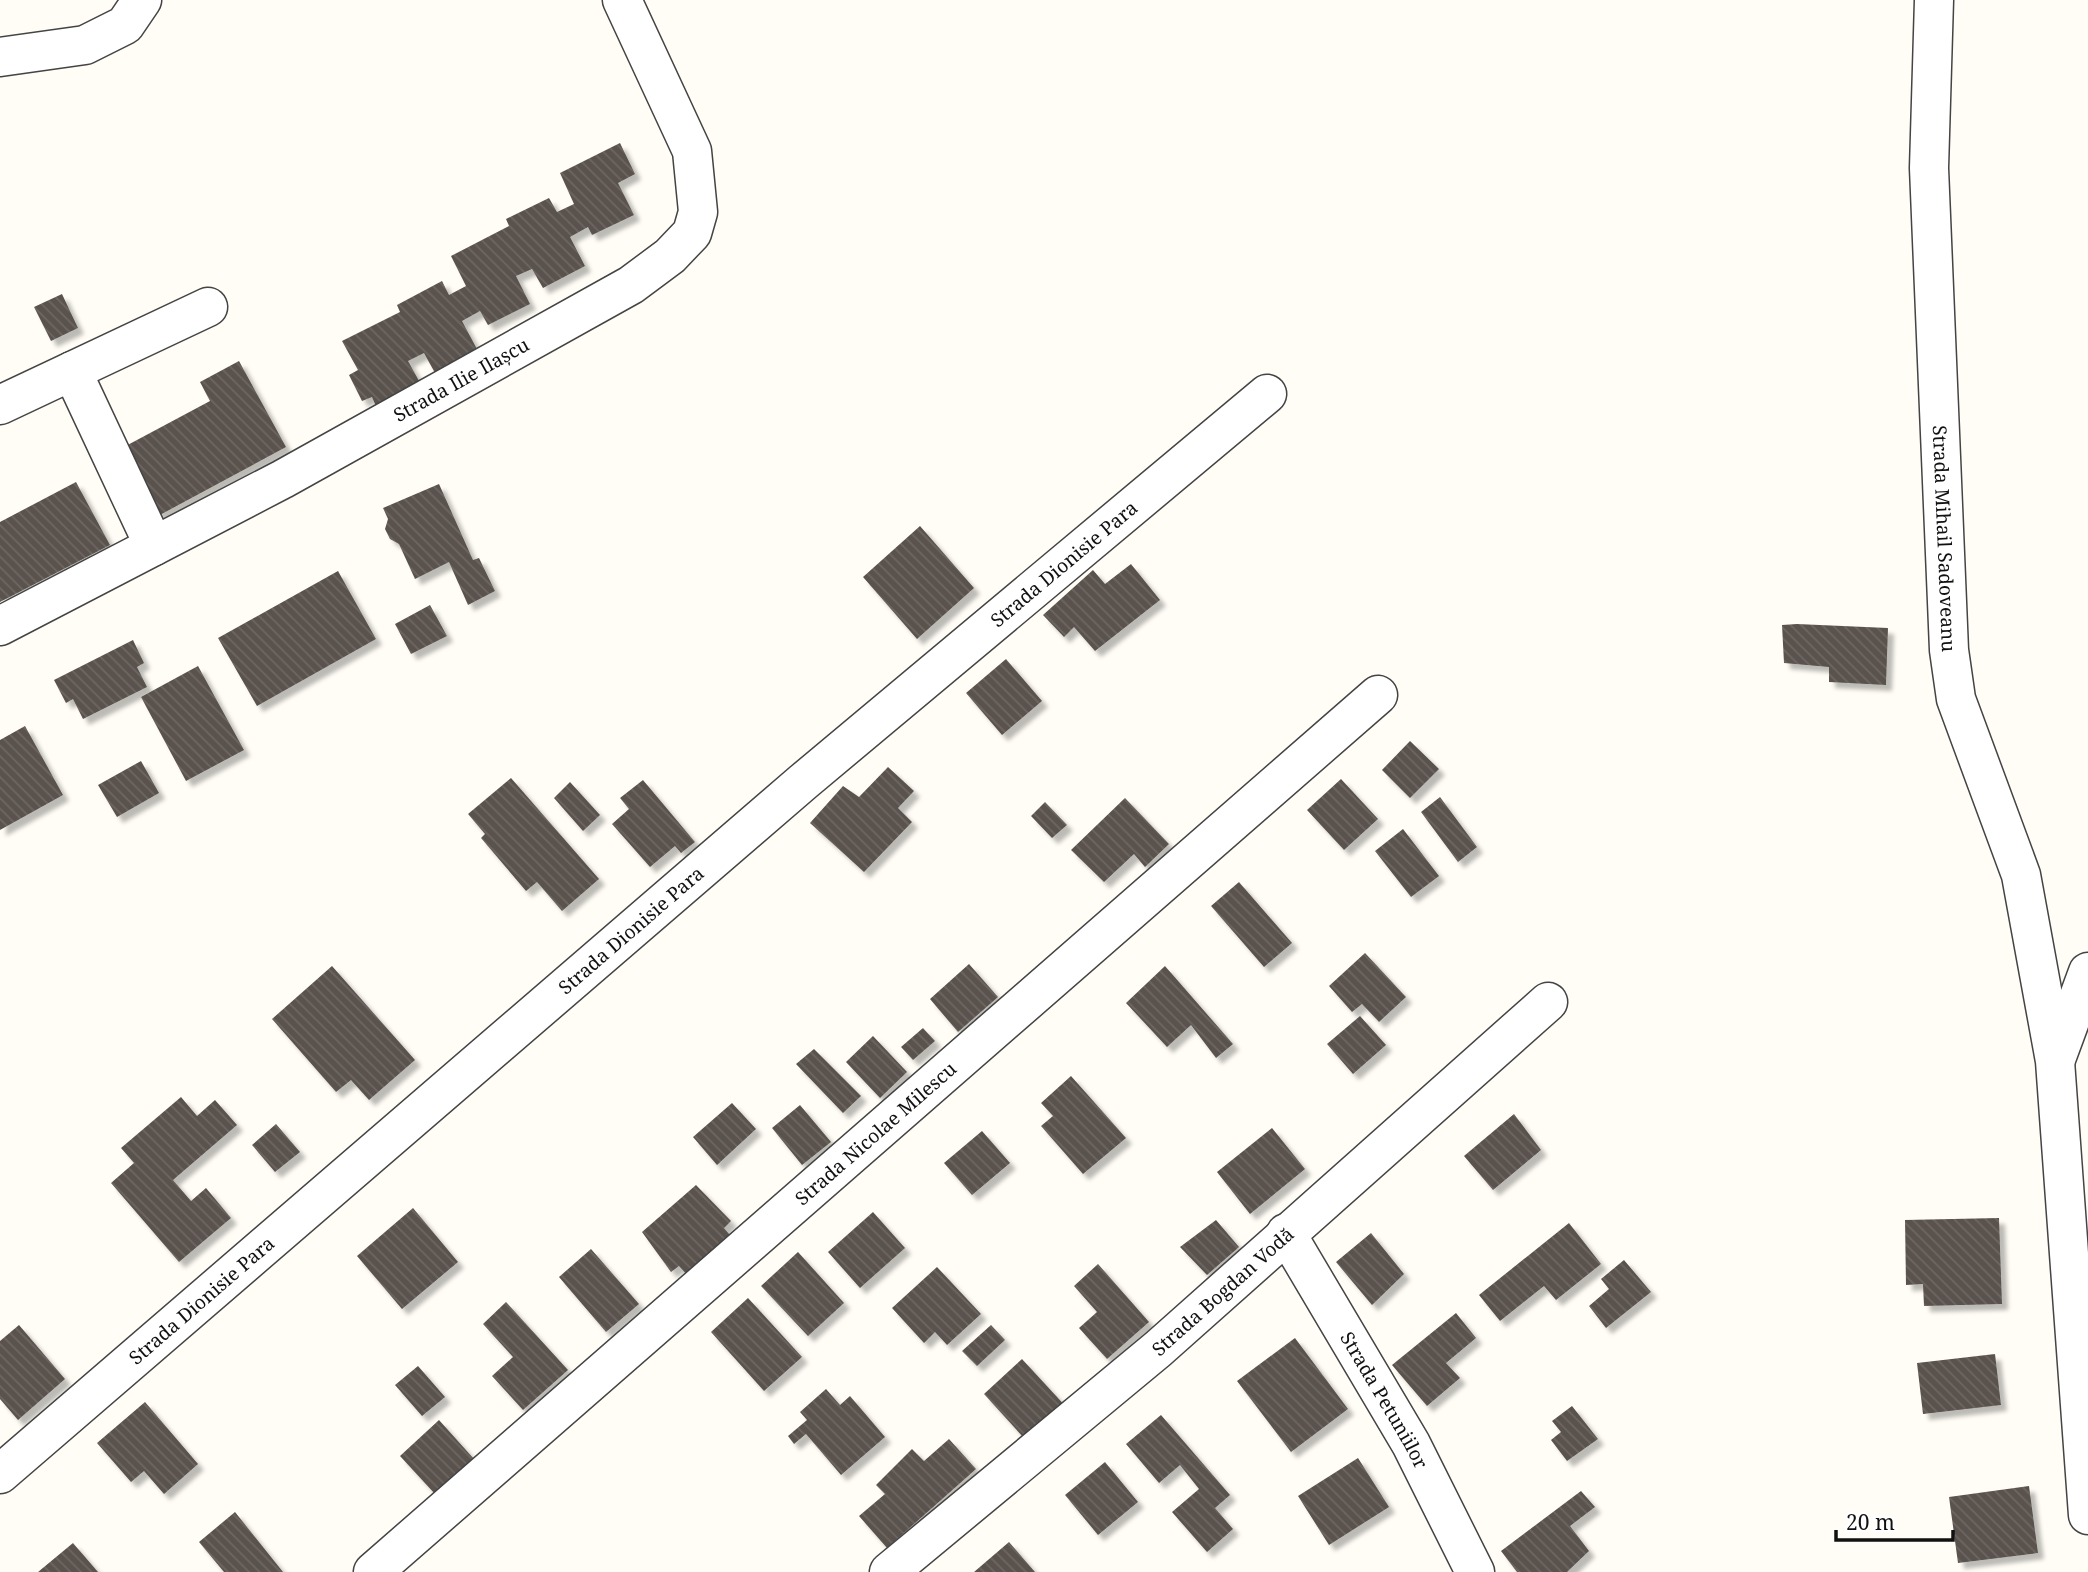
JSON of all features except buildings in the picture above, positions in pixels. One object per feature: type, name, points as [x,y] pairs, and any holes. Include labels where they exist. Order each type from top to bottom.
[{"type":"street","points":[[0,57],[85,45],[125,25],[142,0]]},
{"type":"street","name":"Strada Ilie Ilașcu","points":[[0,626],[283,479],[631,285],[670,256],[692,233],[698,212],[692,151],[622,0]]},
{"type":"street","name":"Strada Mihail Sadoveanu","points":[[1934,0],[1930,167],[1949,650],[1956,699],[2021,875],[2056,1061],[2088,1515]]},
{"type":"street","points":[[0,405],[208,307]]},
{"type":"street","points":[[72,371],[154,546]]},
{"type":"street","name":"Strada Dionisie Para","points":[[0,1474],[803,782],[1267,394]]},
{"type":"street","name":"Strada Nicolae Milescu","points":[[373,1572],[1378,695]]},
{"type":"street","name":"Strada Mihail Sadoveanu","points":[[2056,1061],[2088,972]]},
{"type":"street","name":"Strada Bogdan Vodă","points":[[901,1568],[1158,1349],[1548,1002]]},
{"type":"street","name":"Strada Petuniilor","points":[[1286,1233],[1411,1444],[1475,1572]]}]
